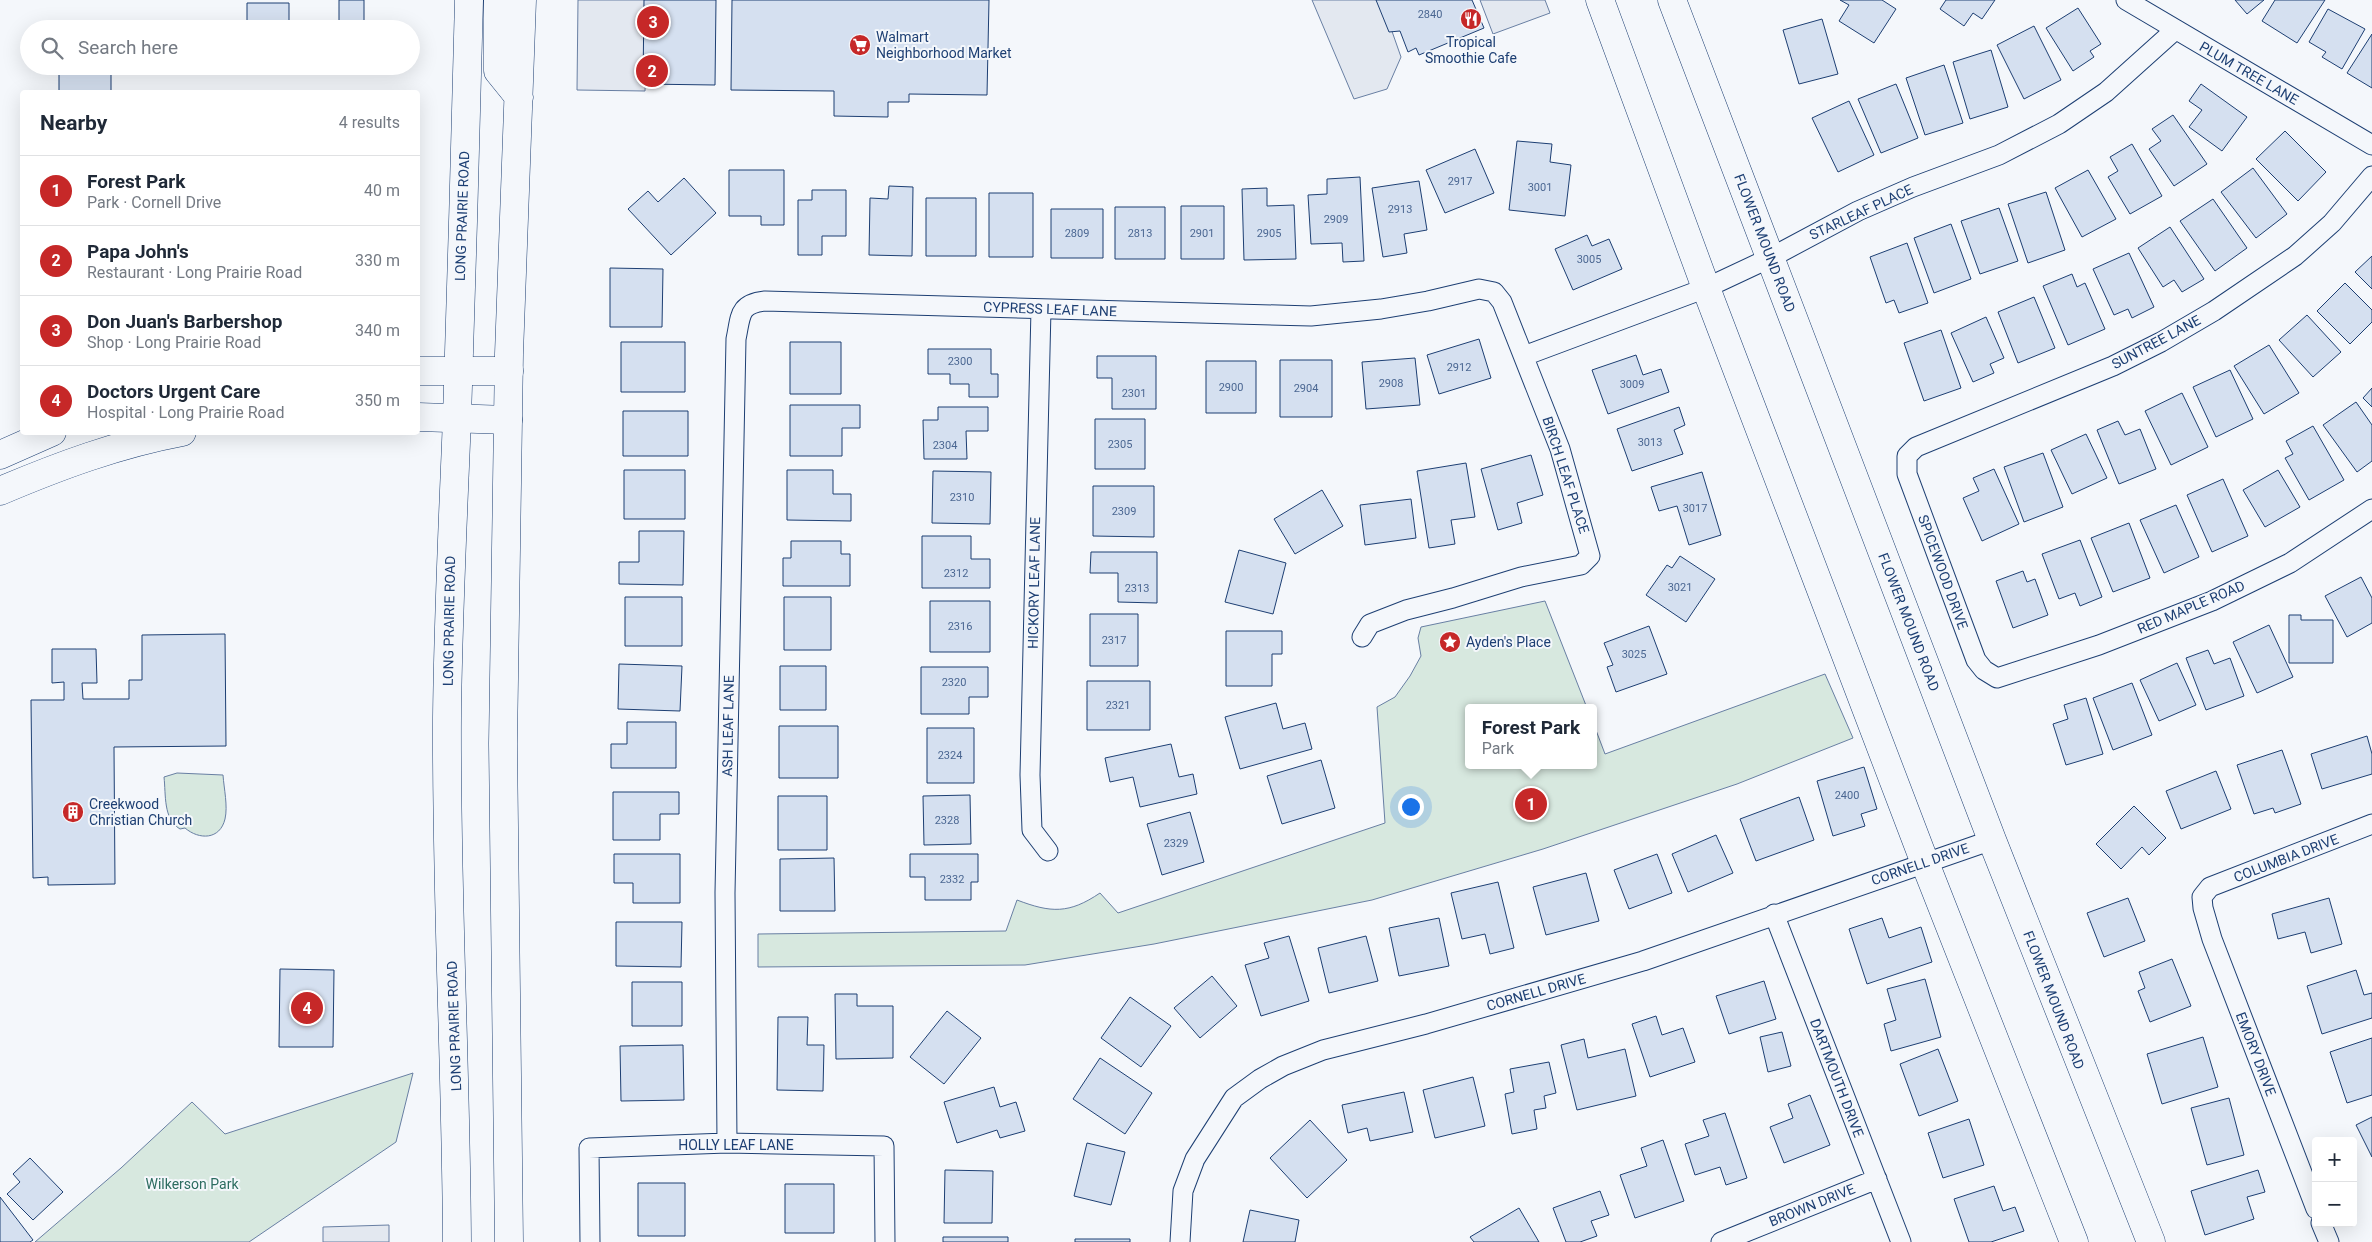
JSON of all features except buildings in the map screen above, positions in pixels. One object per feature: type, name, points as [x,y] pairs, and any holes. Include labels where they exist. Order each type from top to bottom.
[{"type":"main road","name":"LONG PRAIRIE ROAD","points":[[458,1242],[447,720],[469,0]]},
{"type":"main road","points":[[498,0],[498,71],[519,97]]},
{"type":"main road","points":[[509,1242],[503,764],[509,371],[522,0]]},
{"type":"main road","points":[[1600,0],[1706,288],[1925,863],[2074,1242]]},
{"type":"main road","name":"FLOWER MOUND ROAD","points":[[1672,0],[1992,840],[2150,1242]]},
{"type":"main road","points":[[420,372],[509,371]]},
{"type":"main road","points":[[420,417],[508,420]]},
{"type":"main road","points":[[0,455],[45,435]]},
{"type":"main road","points":[[0,491],[68,463],[167,435]]},
{"type":"street","name":"PLUM TREE LANE","points":[[2126,0],[2372,145]]},
{"type":"street","name":"STARLEAF PLACE","points":[[1524,356],[1706,288],[1770,258],[1858,211],[1912,187],[1999,155],[2059,124],[2106,92],[2175,30]]},
{"type":"street","name":"SUNTREE LANE","points":[[1907,456],[1916,447],[2113,366],[2161,342],[2214,311],[2295,256],[2332,222],[2372,176]]},
{"type":"street","name":"BIRCH LEAF PLACE","points":[[1362,311],[1428,301],[1479,289],[1494,292],[1502,302],[1560,449],[1590,556],[1581,565],[1521,577],[1406,610],[1370,624],[1362,636]]},
{"type":"street","name":"CYPRESS LEAF LANE","points":[[742,310],[750,303],[765,301],[1311,316],[1362,311]]},
{"type":"street","name":"HICKORY LEAF LANE","points":[[1041,309],[1030,775],[1032,830],[1048,851]]},
{"type":"street","name":"ASH LEAF LANE","points":[[727,1143],[725,893],[736,338],[742,310]]},
{"type":"street","name":"SPICEWOOD DRIVE","points":[[1907,456],[1907,474],[1976,660],[1984,670],[1997,678]]},
{"type":"street","name":"RED MAPLE ROAD","points":[[1997,678],[2099,645],[2212,601],[2290,564],[2372,509]]},
{"type":"street","name":"COLUMBIA DRIVE","points":[[2202,896],[2210,887],[2372,824]]},
{"type":"street","name":"CORNELL DRIVE","points":[[1180,1242],[1183,1191],[1195,1159],[1234,1098],[1260,1079],[1283,1066],[1323,1050],[1444,1018],[1643,961],[1992,840]]},
{"type":"street","name":"EMORY DRIVE","points":[[2202,896],[2203,908],[2212,939],[2312,1199]]},
{"type":"street","name":"DARTMOUTH DRIVE","points":[[1774,914],[1901,1242]]},
{"type":"street","name":"HOLLY LEAF LANE","points":[[590,1242],[589,1148],[727,1143],[884,1146],[885,1242]]},
{"type":"street","name":"BROWN DRIVE","points":[[1720,1242],[1877,1179]]},
{"type":"street","points":[[2323,1227],[2329,1242]]},
{"type":"green space","points":[[1545,601],[1585,704],[1465,704],[1465,769],[1597,769],[1597,733],[1605,754],[1825,674],[1853,738],[1737,784],[1543,849],[1372,900],[1154,944],[1025,965],[758,967],[758,934],[1006,931],[1017,900],[1040,907],[1060,909],[1079,905],[1100,893],[1118,913],[1385,823],[1377,707],[1395,697],[1421,656],[1418,638],[1421,627]]},
{"type":"green space","points":[[177,773],[223,775],[226,814],[219,831],[208,836],[202,836],[196,835],[185,828],[180,829],[175,825],[166,806],[164,777]]},
{"type":"green space","name":"Wilkerson Park","points":[[413,1073],[396,1142],[249,1242],[35,1242],[121,1168],[192,1102],[225,1134]]},
{"type":"shaded area","points":[[578,0],[647,0],[645,91],[577,90]]},
{"type":"shaded area","points":[[1312,0],[1381,0],[1401,57],[1387,89],[1354,99]]},
{"type":"shaded area","points":[[1480,0],[1545,0],[1550,13],[1493,34]]},
{"type":"shaded area","points":[[389,1225],[389,1242],[323,1242],[323,1227]]},
{"type":"place","name":"Tropical Smoothie Cafe","points":[[1471,19]]},
{"type":"place","name":"Don Juan's Barbershop","points":[[653,22]]},
{"type":"place","name":"Walmart Neighborhood Market","points":[[860,45]]},
{"type":"place","name":"Papa John's","points":[[652,71]]},
{"type":"place","name":"Ayden's Place","points":[[1450,642]]},
{"type":"place","name":"Forest Park","points":[[1531,804]]},
{"type":"place","name":"Creekwood Christian Church","points":[[73,812]]},
{"type":"place","name":"Doctors Urgent Care","points":[[307,1008]]}]
